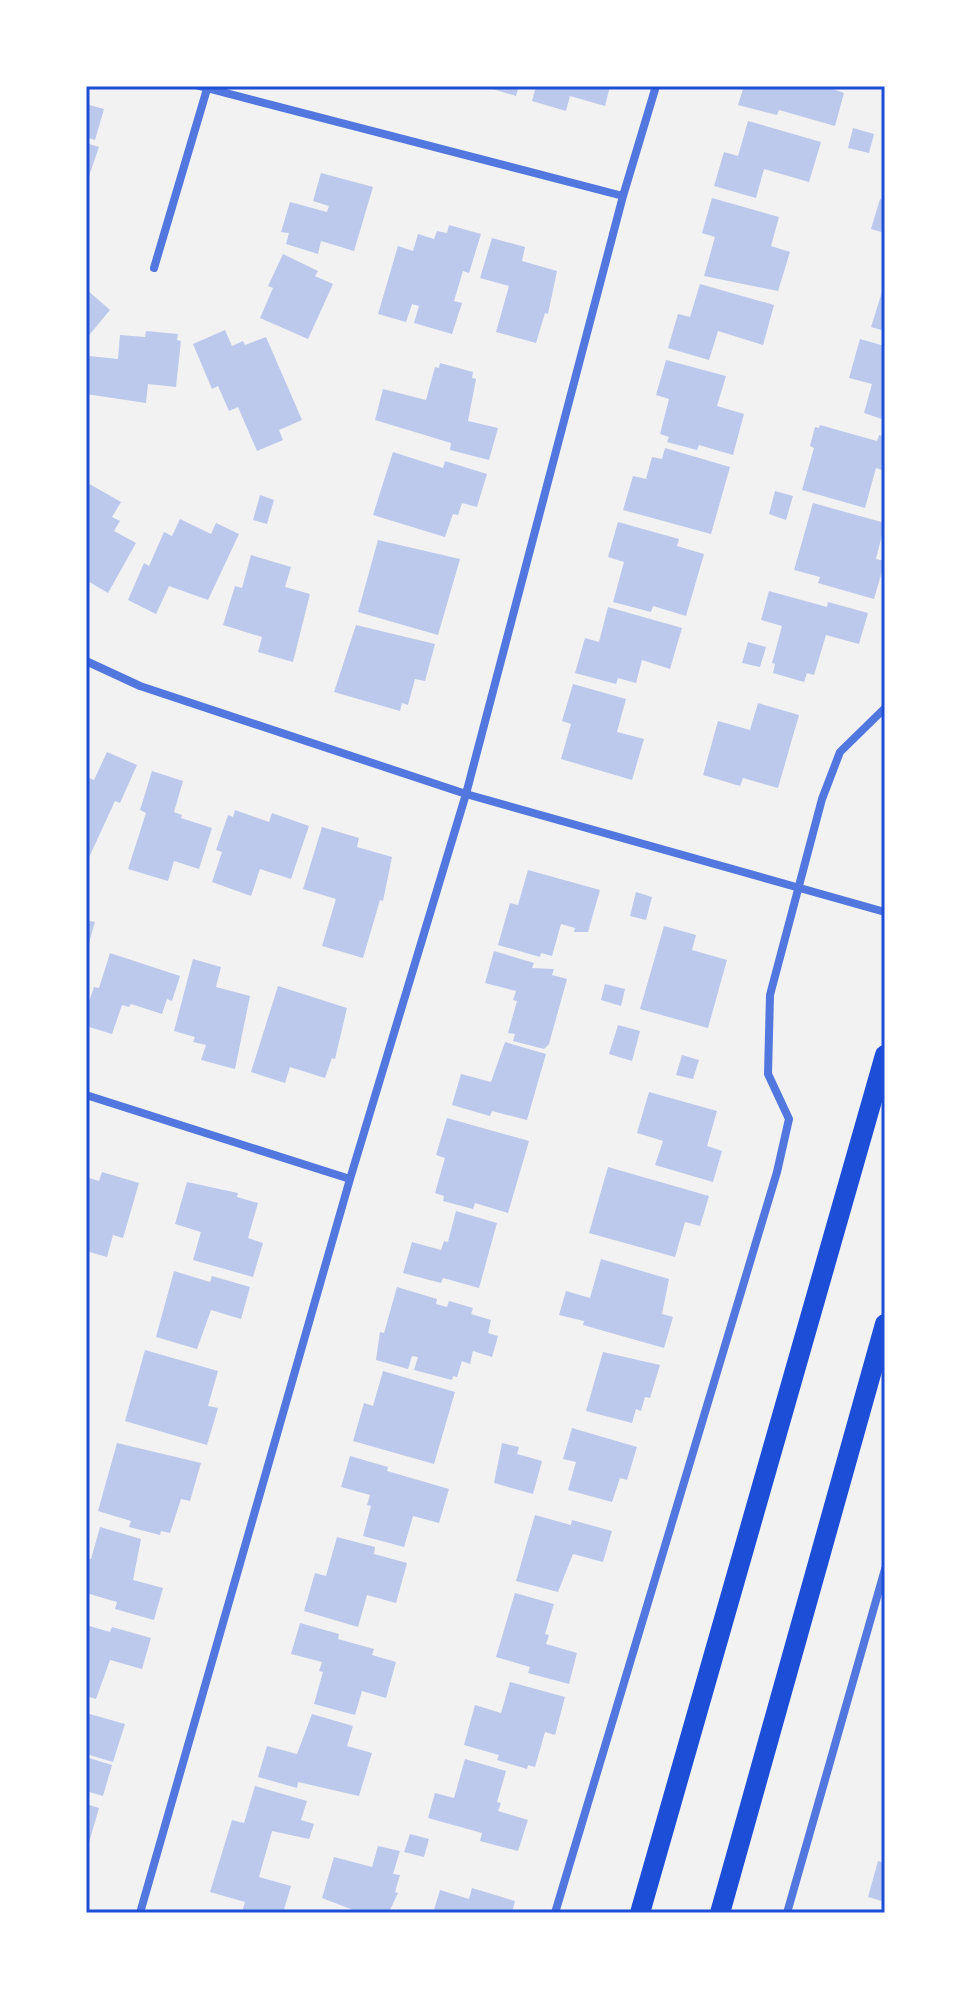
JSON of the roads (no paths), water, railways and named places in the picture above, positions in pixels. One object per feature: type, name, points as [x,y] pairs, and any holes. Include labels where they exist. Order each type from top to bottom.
[{"type":"main road","points":[[640,1913],[885,1055]]},
{"type":"main road","points":[[720,1913],[885,1324]]},
{"type":"street","points":[[140,1913],[350,1179],[466,794],[623,196],[656,86]]},
{"type":"street","points":[[154,268],[203,87],[623,196]]},
{"type":"street","points":[[86,661],[140,686],[466,794],[885,912]]},
{"type":"street","points":[[555,1913],[777,1172],[789,1119],[768,1074],[770,995],[798,886],[822,799],[840,752],[885,708]]},
{"type":"street","points":[[86,1095],[350,1179]]},
{"type":"street","points":[[787,1913],[885,1569]]}]
